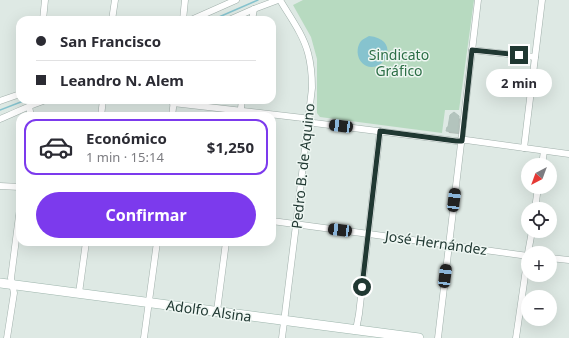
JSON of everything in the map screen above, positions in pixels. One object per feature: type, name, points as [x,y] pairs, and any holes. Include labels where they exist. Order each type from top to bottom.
[{"type":"street","points":[[43,16],[45,0]]},
{"type":"street","points":[[113,16],[115,0]]},
{"type":"street","points":[[183,16],[185,0]]},
{"type":"street","points":[[199,16],[236,0]]},
{"type":"street","points":[[238,16],[279,0]]},
{"type":"street","name":"Pedro B. de Aquino","points":[[279,0],[296,26],[308,53],[312,77],[312,88],[282,338]]},
{"type":"street","points":[[438,338],[478,0]]},
{"type":"street","points":[[524,148],[542,0]]},
{"type":"street","points":[[253,16],[254,9]]},
{"type":"street","points":[[472,50],[535,57]]},
{"type":"street","points":[[0,101],[16,95]]},
{"type":"street","points":[[17,112],[34,104]]},
{"type":"street","points":[[190,104],[234,112]]},
{"type":"street","points":[[29,107],[31,112]]},
{"type":"street","points":[[0,119],[16,112]]},
{"type":"street","points":[[276,116],[303,118],[314,123],[456,141],[466,140],[569,154]]},
{"type":"street","points":[[356,330],[369,234],[380,131]]},
{"type":"street","points":[[543,158],[544,151]]},
{"type":"street","points":[[0,186],[16,187]]},
{"type":"street","name":"José Hernández","points":[[276,222],[521,254]]},
{"type":"street","points":[[7,338],[14,292],[11,278],[16,239]]},
{"type":"street","points":[[79,293],[85,246]]},
{"type":"street","points":[[144,338],[156,246]]},
{"type":"street","points":[[217,312],[225,246]]},
{"type":"street","points":[[557,259],[569,260]]},
{"type":"street","points":[[516,338],[524,282]]},
{"type":"street","name":"Adolfo Alsina","points":[[0,283],[419,338]]},
{"type":"green space","name":"Sindicato Gráfico","points":[[303,0],[474,0],[459,110],[445,110],[442,133],[320,117],[317,113],[317,59],[311,37],[293,5]]},
{"type":"water","points":[[369,36],[378,38],[384,42],[387,47],[387,53],[382,63],[371,67],[363,64],[358,57],[358,49],[361,41]]},
{"type":"building","points":[[454,112],[459,116],[458,133],[446,131],[450,115]]},
{"type":"waterway","points":[[221,16],[258,0]]},
{"type":"waterway","points":[[0,110],[16,104]]},
{"type":"route","points":[[362,287],[380,131],[462,141],[472,50],[519,55]]}]
